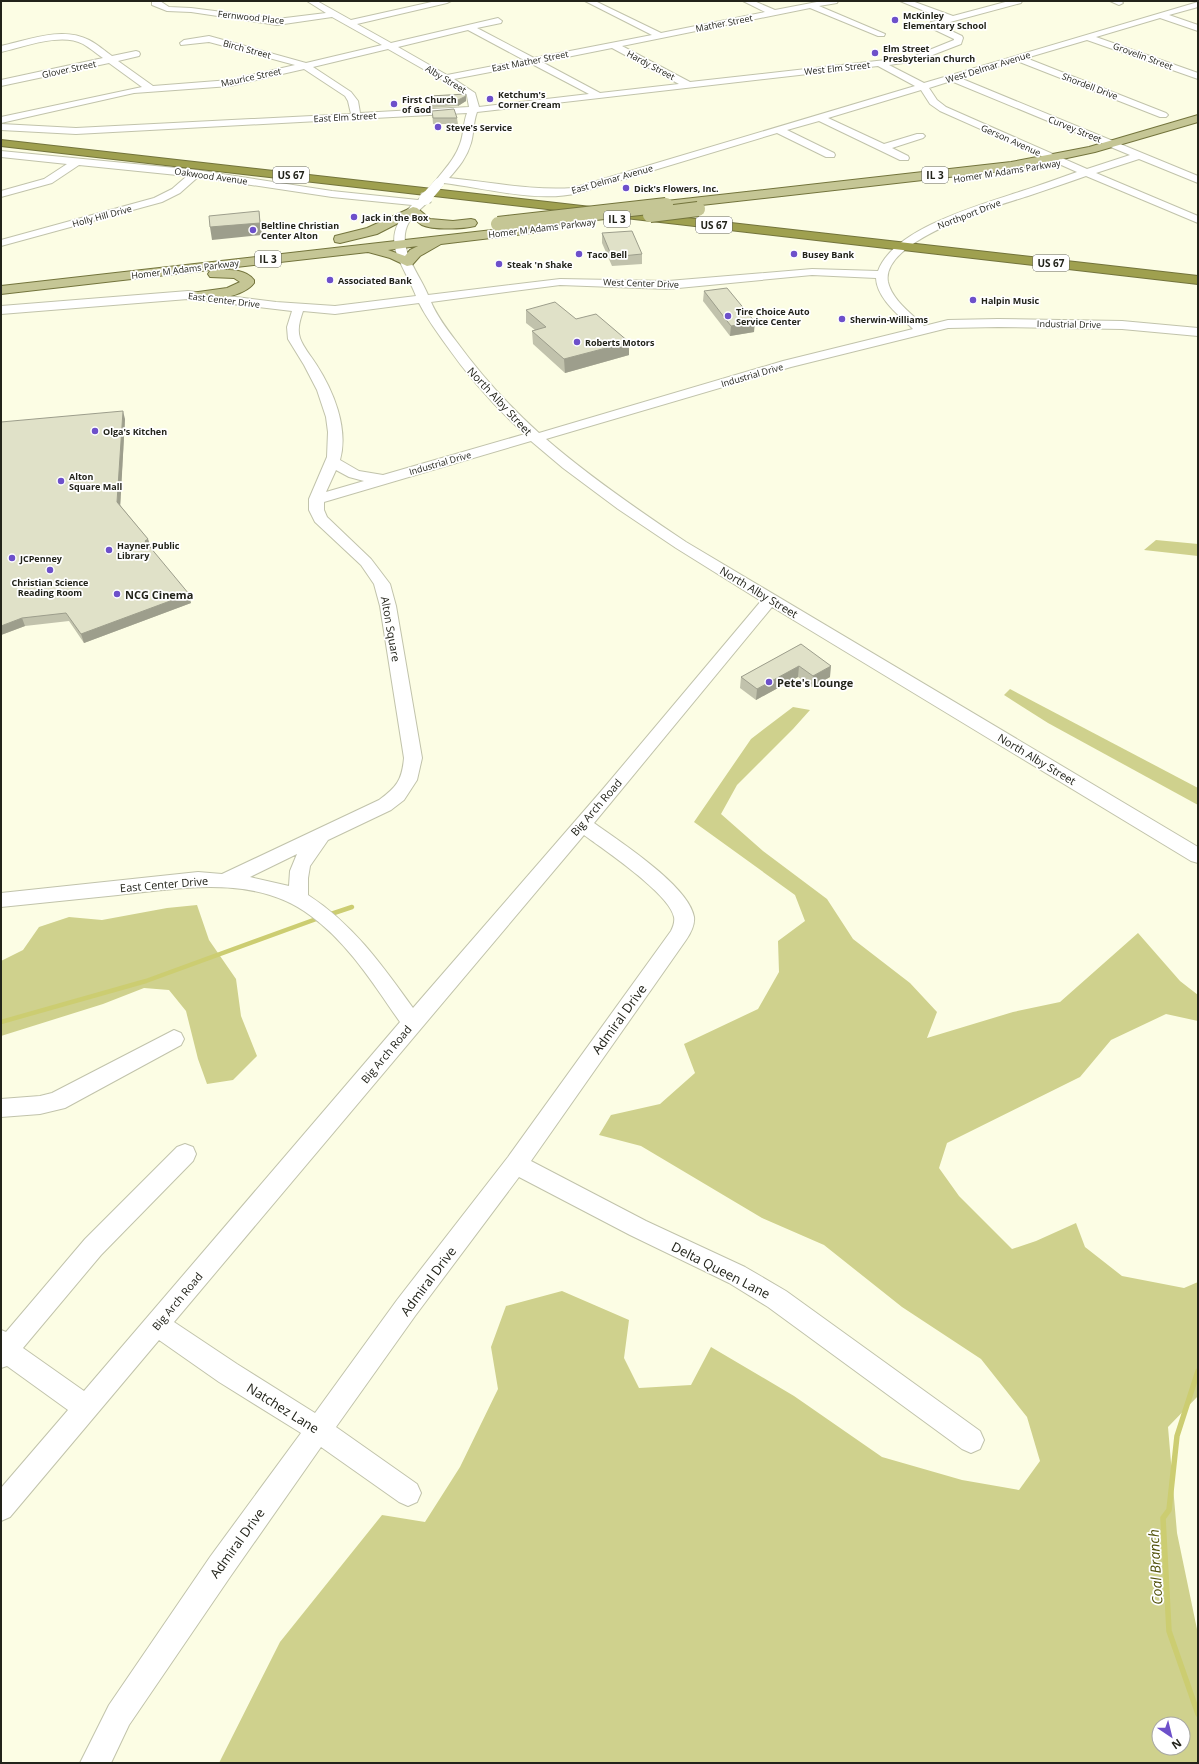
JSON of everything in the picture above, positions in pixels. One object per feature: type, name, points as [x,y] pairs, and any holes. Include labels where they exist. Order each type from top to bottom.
[{"type":"highway","name":"US 67","points":[[1,140],[56,147],[60,149]]},
{"type":"highway","name":"US 67","points":[[1,144],[60,149],[1198,280]]},
{"type":"main road","name":"Homer M Adams Parkway","points":[[1,280],[314,244],[400,239],[456,238],[666,205],[1010,166],[1111,144],[1198,118]]},
{"type":"main road","name":"Homer M Adams Parkway","points":[[1,290],[362,248],[400,239],[498,224],[535,225],[698,209],[999,174],[1064,163],[1123,149],[1198,126]]},
{"type":"main road","points":[[314,244],[372,231],[420,204],[426,222],[438,224],[535,225]]},
{"type":"main road","points":[[362,248],[380,250],[407,262],[415,253],[432,244],[456,238]]},
{"type":"main road","points":[[1,293],[223,273],[240,275],[247,280],[244,286],[235,290],[196,296]]},
{"type":"street","points":[[156,1],[156,4],[168,9],[191,10]]},
{"type":"street","points":[[173,1],[191,10]]},
{"type":"street","name":"Alby Street","points":[[311,1],[447,78],[463,88],[472,96],[473,110],[463,153],[457,163],[404,222],[400,229],[400,239]]},
{"type":"street","points":[[349,23],[447,1]]},
{"type":"street","points":[[589,1],[661,36]]},
{"type":"street","points":[[747,1],[774,13]]},
{"type":"street","name":"Mather Street","points":[[614,45],[834,1]]},
{"type":"street","points":[[904,1],[952,19]]},
{"type":"street","name":"West Elm Street","points":[[688,85],[914,59],[958,42],[959,38],[934,25],[1018,1]]},
{"type":"street","name":"West Delmar Avenue","points":[[778,130],[1198,4]]},
{"type":"street","points":[[811,6],[881,34]]},
{"type":"street","name":"Fernwood Place","points":[[191,10],[277,22],[334,14]]},
{"type":"street","points":[[1160,15],[1198,28]]},
{"type":"street","name":"Maurice Street","points":[[1,120],[113,94],[150,88],[221,84],[498,21]]},
{"type":"street","points":[[470,28],[598,95]]},
{"type":"street","points":[[1,49],[49,39],[68,37],[76,38],[86,42],[150,88]]},
{"type":"street","name":"Grovelin Street","points":[[1087,37],[1198,76]]},
{"type":"street","name":"Birch Street","points":[[184,43],[209,39],[304,65],[348,94],[353,101],[356,116]]},
{"type":"street","name":"East Mather Street","points":[[447,78],[614,45]]},
{"type":"street","name":"Hardy Street","points":[[614,45],[688,85]]},
{"type":"street","name":"Glover Street","points":[[1,83],[136,54]]},
{"type":"street","name":"Shordell Drive","points":[[1018,58],[1163,114]]},
{"type":"street","name":"Gerson Avenue","points":[[879,63],[923,86],[929,97],[938,106],[1052,158],[1198,220]]},
{"type":"street","name":"Curvey Street","points":[[951,78],[1198,180]]},
{"type":"street","name":"East Elm Street","points":[[1,126],[76,131],[473,110],[688,85]]},
{"type":"street","points":[[819,117],[904,158]]},
{"type":"street","points":[[778,130],[830,155]]},
{"type":"street","name":"East Delmar Avenue","points":[[440,181],[529,192],[556,193],[574,191],[778,130]]},
{"type":"street","points":[[884,148],[920,136]]},
{"type":"street","name":"Oakwood Avenue","points":[[1,154],[196,173],[358,198],[420,204]]},
{"type":"street","name":"Northport Drive","points":[[882,275],[887,263],[912,240],[947,220],[1086,172],[1139,156]]},
{"type":"street","points":[[1,194],[48,181],[77,162]]},
{"type":"street","name":"Holly Hill Drive","points":[[1,243],[158,200],[176,191],[196,173]]},
{"type":"street","name":"North Alby Street","points":[[400,239],[407,262],[430,314],[442,333],[468,367],[487,390],[535,438],[586,478],[641,518],[771,599],[1198,856]]},
{"type":"street","name":"West Center Drive","points":[[424,299],[567,281],[668,285],[812,272],[882,275]]},
{"type":"street","points":[[882,275],[882,283],[889,296],[921,330]]},
{"type":"street","name":"East Center Drive","points":[[1,310],[164,296],[196,296],[319,310],[346,309],[424,299]]},
{"type":"street","points":[[299,308],[292,328],[294,339],[316,373],[327,396],[335,434],[333,461],[316,499]]},
{"type":"street","points":[[292,328],[315,316],[346,309]]},
{"type":"street","name":"Industrial Drive","points":[[316,499],[531,437],[535,438],[787,364],[921,330],[958,323],[998,322],[1122,324],[1198,332]]},
{"type":"street","points":[[333,461],[344,470],[352,474],[363,477],[386,479]]},
{"type":"street","name":"Alton Square","points":[[226,880],[385,805],[398,796],[409,783],[412,772],[412,758],[389,613],[382,584],[366,562],[320,519],[316,513],[316,499]]},
{"type":"street","name":"Big Arch Road","points":[[1,1508],[582,824],[771,599]]},
{"type":"street","name":"Admiral Drive","points":[[95,1763],[120,1715],[143,1678],[220,1567],[406,1308],[516,1164],[594,1052],[679,935],[684,922],[684,915],[677,902],[669,893],[632,862],[582,824]]},
{"type":"street","points":[[299,898],[297,874],[302,860],[322,836]]},
{"type":"street","name":"East Center Drive","points":[[1,900],[198,879],[226,880],[252,884],[299,898],[319,911],[338,927],[354,944],[412,1023]]},
{"type":"street","points":[[1,1108],[40,1105],[57,1101],[174,1039]]},
{"type":"street","points":[[86,1408],[3,1350],[93,1248],[185,1154]]},
{"type":"street","name":"Delta Queen Lane","points":[[516,1164],[638,1228],[737,1276],[777,1299],[971,1440]]},
{"type":"street","name":"Natchez Lane","points":[[157,1325],[228,1373],[319,1430],[408,1493]]},
{"type":"green space","points":[[1156,540],[1198,544],[1198,556],[1144,550]]},
{"type":"green space","points":[[1010,689],[1198,788],[1198,805],[1048,723],[1004,695]]},
{"type":"green space","points":[[793,707],[810,710],[737,785],[721,814],[763,851],[827,899],[853,939],[910,983],[937,1012],[927,1038],[1013,1012],[1060,1002],[1138,933],[1180,981],[1198,995],[1198,1021],[1166,1014],[1111,1040],[1080,1077],[947,1143],[939,1168],[959,1196],[1012,1249],[1036,1241],[1076,1223],[1085,1247],[1122,1276],[1184,1288],[1198,1282],[1198,1396],[1168,1427],[1177,1533],[1198,1634],[1198,1763],[219,1763],[280,1642],[382,1515],[425,1522],[460,1467],[498,1389],[491,1347],[506,1306],[562,1291],[629,1320],[624,1358],[639,1388],[691,1385],[711,1347],[794,1396],[882,1457],[962,1480],[1019,1490],[1040,1461],[1027,1417],[981,1359],[902,1307],[824,1245],[762,1218],[641,1146],[599,1135],[611,1115],[660,1104],[695,1073],[684,1044],[758,1009],[779,972],[778,941],[805,921],[795,895],[694,822],[751,739]]},
{"type":"green space","points":[[197,905],[209,940],[236,979],[241,1016],[257,1056],[233,1080],[207,1084],[198,1059],[186,1011],[169,990],[144,988],[103,1004],[1,1036],[1,961],[23,950],[39,927],[69,917],[102,920],[167,908]]},
{"type":"building","points":[[466,94],[466,96],[458,100],[431,102],[430,96]]},
{"type":"building","points":[[454,109],[457,118],[433,118],[432,111]]},
{"type":"building","points":[[259,211],[260,223],[210,227],[209,216]]},
{"type":"building","points":[[632,231],[642,254],[612,257],[602,233]]},
{"type":"building","points":[[727,288],[755,322],[731,326],[704,291]]},
{"type":"building","points":[[555,302],[576,319],[596,314],[629,342],[564,359],[532,331],[546,327],[526,310]]},
{"type":"building","name":"Alton Square Mall","points":[[123,411],[117,502],[148,539],[145,541],[189,594],[81,634],[66,613],[22,618],[1,626],[1,422]]},
{"type":"building","points":[[801,644],[831,666],[813,676],[799,666],[757,689],[741,677]]},
{"type":"waterway","points":[[328,915],[352,907]]},
{"type":"waterway","points":[[1,1022],[146,981],[319,918]]},
{"type":"waterway","name":"Coal Branch","points":[[1198,1371],[1177,1436],[1169,1510],[1163,1518],[1169,1631],[1198,1714]]},
{"type":"place","name":"McKinley Elementary School","points":[[895,20]]},
{"type":"place","name":"Elm Street Presbyterian Church","points":[[875,53]]},
{"type":"place","name":"Ketchum's Corner Cream","points":[[490,99]]},
{"type":"place","name":"First Church of God","points":[[394,104]]},
{"type":"place","name":"Steve's Service","points":[[438,127]]},
{"type":"place","name":"Dick's Flowers, Inc.","points":[[626,188]]},
{"type":"place","name":"Jack in the Box","points":[[354,217]]},
{"type":"place","name":"Beltline Christian Center Alton","points":[[253,230]]},
{"type":"place","name":"Taco Bell","points":[[579,254]]},
{"type":"place","name":"Busey Bank","points":[[794,254]]},
{"type":"place","name":"Steak 'n Shake","points":[[499,264]]},
{"type":"place","name":"Associated Bank","points":[[330,280]]},
{"type":"place","name":"Halpin Music","points":[[973,300]]},
{"type":"place","name":"Tire Choice Auto Service Center","points":[[728,316]]},
{"type":"place","name":"Sherwin-Williams","points":[[842,319]]},
{"type":"place","name":"Roberts Motors","points":[[577,342]]},
{"type":"place","name":"Olga's Kitchen","points":[[95,431]]},
{"type":"place","name":"Alton Square Mall","points":[[61,481]]},
{"type":"place","name":"Hayner Public Library","points":[[109,550]]},
{"type":"place","name":"JCPenney","points":[[12,558]]},
{"type":"place","name":"Christian Science Reading Room","points":[[50,570]]},
{"type":"place","name":"NCG Cinema","points":[[117,594]]},
{"type":"place","name":"Pete's Lounge","points":[[769,682]]}]
